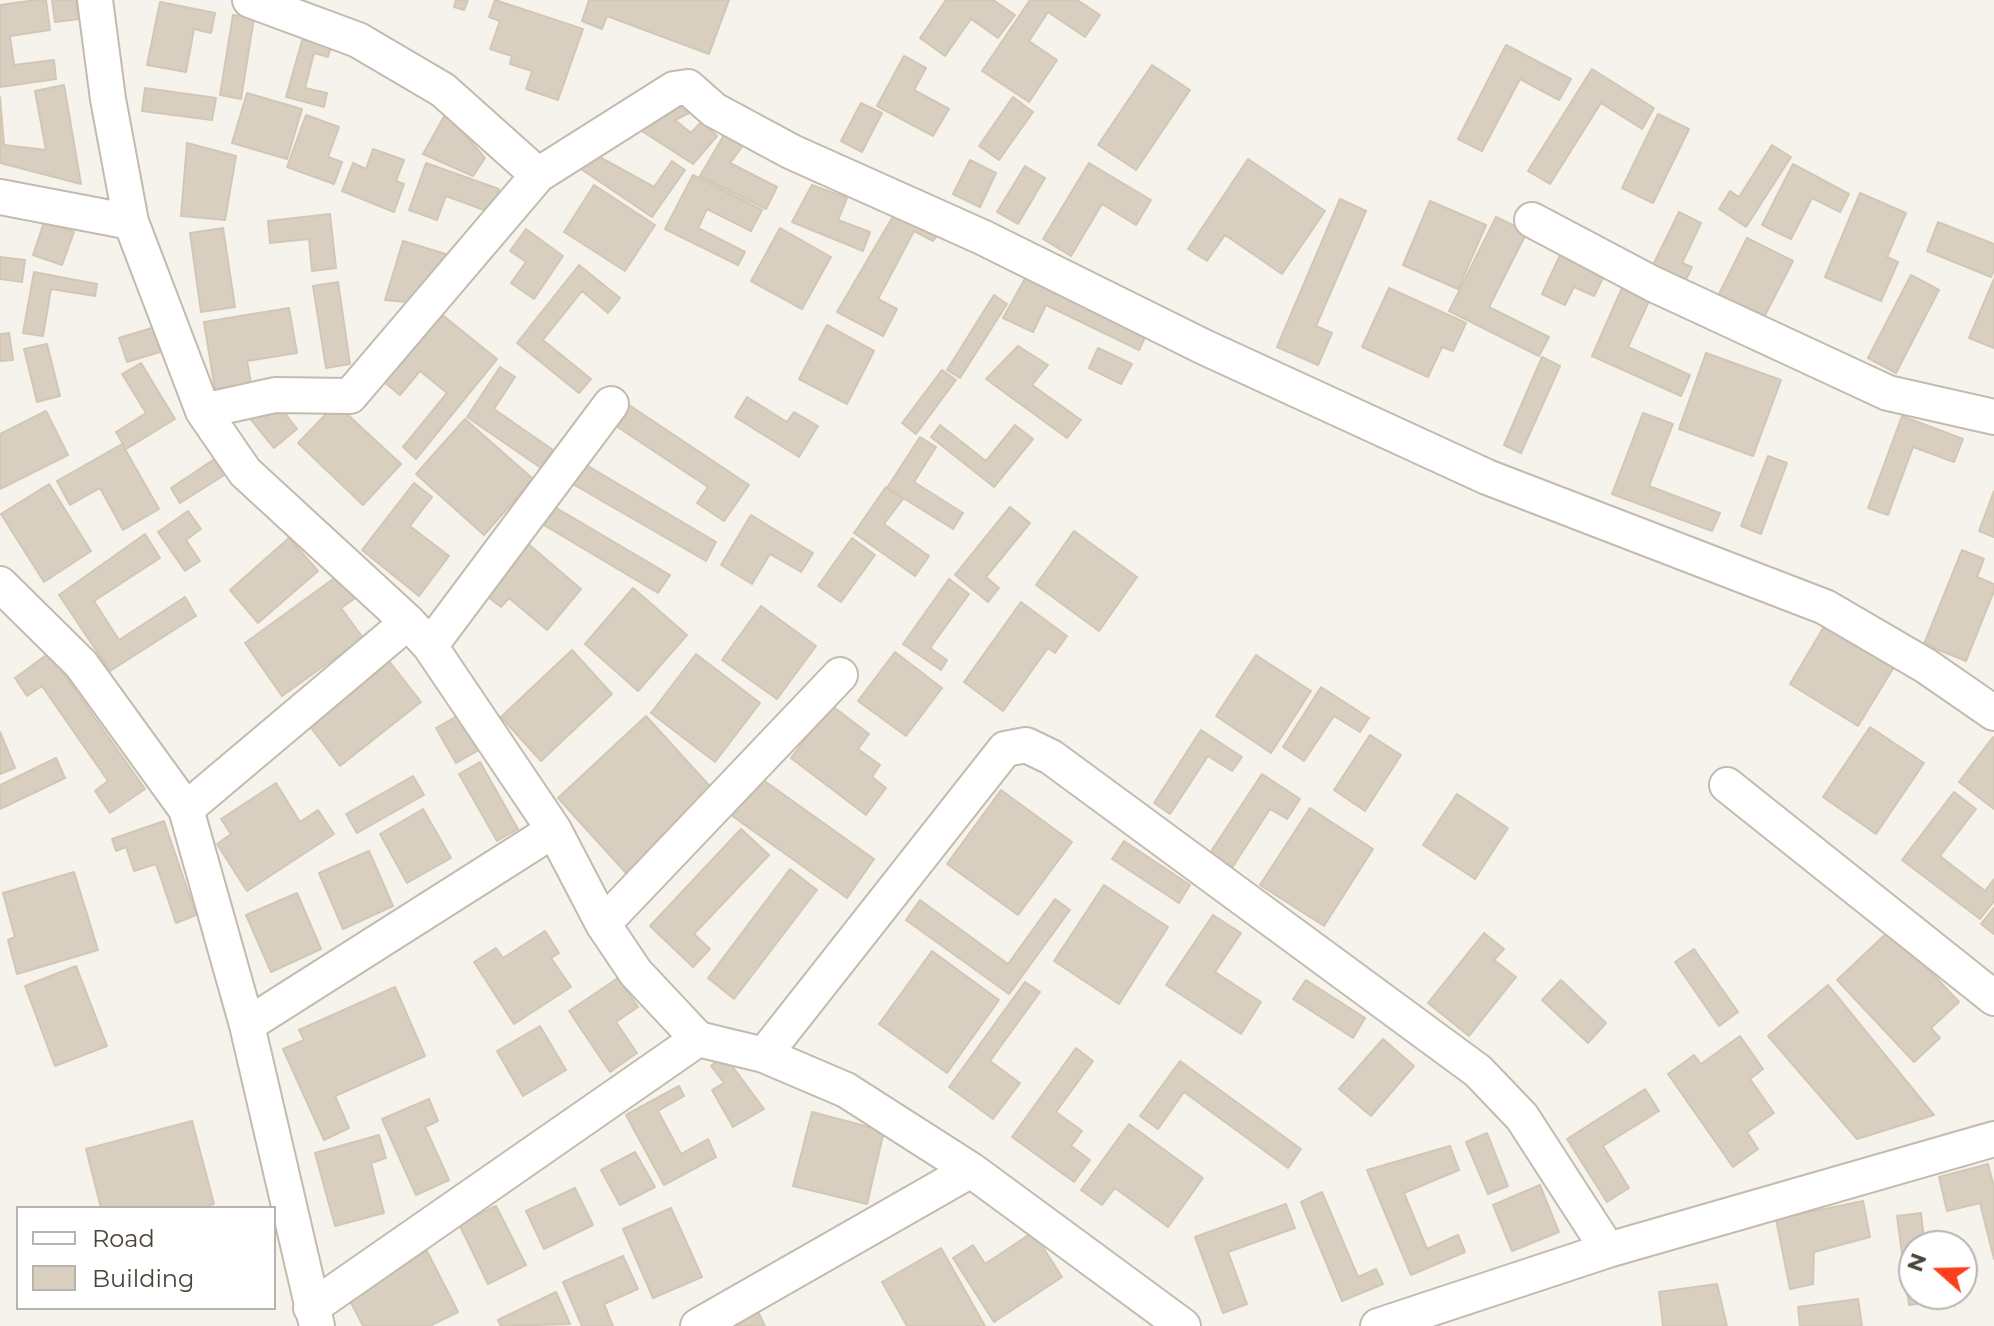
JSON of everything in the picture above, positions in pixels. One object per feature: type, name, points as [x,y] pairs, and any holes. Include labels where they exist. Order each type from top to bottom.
[{"type":"street","points":[[95,0],[108,99],[131,222],[203,411],[245,472],[419,634],[554,830],[603,924],[636,973],[698,1039],[764,1055],[846,1090],[971,1170],[1183,1326]]},
{"type":"street","points":[[250,0],[358,40],[443,90],[538,175]]},
{"type":"street","points":[[203,411],[275,395],[350,396],[538,175],[674,89],[688,87],[714,110],[792,152],[982,237],[1204,347],[1487,477],[1825,607],[1926,666],[1994,713]]},
{"type":"street","points":[[0,197],[131,222]]},
{"type":"street","points":[[1532,220],[1653,284],[1888,393],[1994,417]]},
{"type":"street","points":[[186,809],[419,634],[611,404]]},
{"type":"street","points":[[0,584],[81,664],[186,809],[247,1025],[314,1317],[698,1039]]},
{"type":"street","points":[[603,924],[840,675]]},
{"type":"street","points":[[764,1055],[1005,749],[1026,745],[1051,757],[1478,1071],[1522,1117],[1608,1250]]},
{"type":"street","points":[[1727,785],[1994,998]]},
{"type":"street","points":[[247,1025],[554,830]]},
{"type":"street","points":[[1378,1326],[1608,1250],[1994,1139]]},
{"type":"street","points":[[698,1326],[971,1170]]},
{"type":"building","points":[[46,0],[50,30],[10,36],[14,65],[54,60],[56,79],[0,87],[0,5]]},
{"type":"building","points":[[52,0],[76,0],[79,19],[55,22]]},
{"type":"building","points":[[456,0],[468,0],[464,10],[454,7]]},
{"type":"building","points":[[495,0],[583,29],[558,100],[526,89],[532,71],[510,64],[512,56],[490,49],[500,21],[489,17]]},
{"type":"building","points":[[589,0],[729,0],[709,54],[607,16],[602,29],[582,21]]},
{"type":"building","points":[[946,0],[993,0],[1015,15],[998,38],[971,19],[945,56],[920,38]]},
{"type":"building","points":[[1030,0],[1077,0],[1100,15],[1085,37],[1048,12],[1029,41],[1057,60],[1029,102],[982,71]]},
{"type":"building","points":[[160,2],[215,13],[211,33],[194,29],[186,72],[147,65]]},
{"type":"building","points":[[233,15],[254,18],[241,99],[220,95]]},
{"type":"building","points":[[304,34],[332,42],[328,57],[314,53],[305,88],[327,93],[324,107],[286,97]]},
{"type":"building","points":[[1506,45],[1571,79],[1559,100],[1520,79],[1482,151],[1458,139]]},
{"type":"building","points":[[904,56],[926,68],[914,90],[949,109],[933,136],[877,106]]},
{"type":"building","points":[[1152,65],[1190,90],[1136,170],[1098,145]]},
{"type":"building","points":[[1592,69],[1654,108],[1642,129],[1601,103],[1550,184],[1528,171]]},
{"type":"building","points":[[64,85],[81,184],[0,163],[0,97],[4,145],[46,150],[35,91]]},
{"type":"building","points":[[145,88],[216,98],[212,120],[142,111]]},
{"type":"building","points":[[247,93],[302,109],[287,159],[232,143]]},
{"type":"building","points":[[1013,97],[1033,112],[999,160],[979,146]]},
{"type":"building","points":[[861,103],[882,113],[862,152],[841,141]]},
{"type":"building","points":[[675,104],[689,113],[675,120],[691,133],[701,122],[717,136],[693,164],[637,128]]},
{"type":"building","points":[[446,113],[485,158],[473,176],[423,154]]},
{"type":"building","points":[[1658,114],[1689,129],[1653,203],[1622,188]]},
{"type":"building","points":[[306,115],[339,127],[328,157],[342,162],[334,184],[287,167]]},
{"type":"building","points":[[724,135],[745,143],[730,163],[777,187],[766,209],[700,176]]},
{"type":"building","points":[[187,143],[236,156],[225,220],[181,216]]},
{"type":"building","points":[[1772,145],[1791,157],[1746,227],[1719,209],[1730,191],[1739,197]]},
{"type":"building","points":[[373,149],[404,160],[396,181],[404,184],[394,212],[342,191],[353,163],[366,169]]},
{"type":"building","points":[[596,155],[654,187],[672,161],[685,170],[652,217],[578,167]]},
{"type":"building","points":[[1248,159],[1325,211],[1282,274],[1225,235],[1207,261],[1188,249]]},
{"type":"building","points":[[970,160],[996,173],[980,207],[953,194]]},
{"type":"building","points":[[426,163],[499,189],[492,213],[446,196],[437,220],[409,210]]},
{"type":"building","points":[[1089,163],[1151,200],[1136,225],[1102,204],[1071,256],[1043,239]]},
{"type":"building","points":[[1793,164],[1849,194],[1840,212],[1812,198],[1791,239],[1762,225]]},
{"type":"building","points":[[1025,166],[1045,178],[1018,224],[997,212]]},
{"type":"building","points":[[693,175],[762,210],[751,231],[707,209],[698,228],[745,252],[738,265],[665,229]]},
{"type":"building","points":[[594,185],[655,225],[625,271],[564,232]]},
{"type":"building","points":[[812,185],[847,198],[838,220],[870,232],[863,251],[792,222]]},
{"type":"building","points":[[1860,193],[1906,213],[1887,257],[1898,262],[1881,301],[1825,277]]},
{"type":"building","points":[[1340,199],[1366,211],[1316,326],[1332,333],[1318,365],[1277,347]]},
{"type":"building","points":[[1430,201],[1486,225],[1458,289],[1403,265]]},
{"type":"building","points":[[1679,212],[1701,223],[1682,263],[1692,267],[1683,286],[1651,269]]},
{"type":"building","points":[[895,213],[939,233],[933,241],[914,231],[878,299],[897,309],[883,336],[837,312]]},
{"type":"building","points":[[330,214],[336,268],[312,271],[309,239],[270,243],[268,221]]},
{"type":"building","points":[[1496,217],[1527,232],[1489,307],[1549,337],[1539,356],[1449,311]]},
{"type":"building","points":[[44,222],[74,232],[62,265],[33,255]]},
{"type":"building","points":[[1938,222],[1994,244],[1991,277],[1927,251]]},
{"type":"building","points":[[223,228],[235,307],[201,312],[190,233]]},
{"type":"building","points":[[780,228],[831,257],[802,309],[751,281]]},
{"type":"building","points":[[526,229],[563,256],[534,299],[511,283],[526,262],[510,251]]},
{"type":"building","points":[[1747,238],[1793,261],[1763,319],[1718,296]]},
{"type":"building","points":[[403,241],[449,255],[415,303],[385,300]]},
{"type":"building","points":[[1562,251],[1606,272],[1594,296],[1574,287],[1565,305],[1542,294]]},
{"type":"building","points":[[0,257],[25,260],[22,282],[0,279]]},
{"type":"building","points":[[579,265],[620,298],[608,313],[582,291],[543,340],[591,379],[579,393],[517,343]]},
{"type":"building","points":[[34,272],[97,284],[95,296],[51,289],[43,336],[23,333]]},
{"type":"building","points":[[1911,275],[1939,290],[1896,373],[1868,358]]},
{"type":"building","points":[[1026,277],[1148,331],[1139,350],[1046,305],[1033,332],[1003,318]]},
{"type":"building","points":[[1994,279],[1994,348],[1969,338]]},
{"type":"building","points":[[338,282],[350,364],[326,368],[313,286]]},
{"type":"building","points":[[1389,288],[1466,323],[1453,351],[1442,347],[1428,377],[1362,347]]},
{"type":"building","points":[[1622,288],[1649,301],[1628,347],[1690,375],[1681,396],[1592,356]]},
{"type":"building","points":[[994,295],[1007,304],[960,378],[947,370]]},
{"type":"building","points":[[289,308],[297,353],[247,361],[251,383],[215,390],[204,322]]},
{"type":"building","points":[[435,309],[497,359],[416,459],[403,447],[447,393],[420,371],[400,395],[379,378]]},
{"type":"building","points":[[165,324],[173,348],[127,362],[119,338]]},
{"type":"building","points":[[827,325],[874,351],[847,404],[799,379]]},
{"type":"building","points":[[9,333],[13,360],[0,361],[0,334]]},
{"type":"building","points":[[47,344],[60,396],[37,402],[24,349]]},
{"type":"building","points":[[1018,346],[1048,365],[1032,385],[1081,420],[1067,438],[986,379]]},
{"type":"building","points":[[1098,348],[1132,364],[1121,384],[1089,368]]},
{"type":"building","points":[[1706,353],[1781,380],[1753,456],[1679,429]]},
{"type":"building","points":[[1542,357],[1560,366],[1521,453],[1504,445]]},
{"type":"building","points":[[141,363],[175,419],[126,449],[116,432],[146,413],[122,374]]},
{"type":"building","points":[[500,367],[515,377],[494,409],[553,450],[541,468],[467,417]]},
{"type":"building","points":[[942,370],[956,380],[916,434],[902,423]]},
{"type":"building","points":[[747,397],[787,422],[794,412],[818,426],[799,457],[735,417]]},
{"type":"building","points":[[277,403],[297,429],[274,448],[244,411]]},
{"type":"building","points":[[626,403],[749,485],[724,521],[697,503],[708,487],[613,424]]},
{"type":"building","points":[[336,404],[401,464],[363,505],[298,443]]},
{"type":"building","points":[[46,411],[68,455],[0,489],[0,434]]},
{"type":"building","points":[[1643,413],[1673,424],[1649,486],[1720,513],[1712,531],[1612,494]]},
{"type":"building","points":[[1902,416],[1963,439],[1954,462],[1913,447],[1888,515],[1868,508]]},
{"type":"building","points":[[465,419],[533,479],[484,535],[416,474]]},
{"type":"building","points":[[940,425],[986,461],[1015,425],[1033,439],[994,487],[931,437]]},
{"type":"building","points":[[920,437],[936,447],[914,482],[963,513],[953,529],[887,488]]},
{"type":"building","points":[[122,444],[159,509],[123,530],[100,488],[70,505],[57,481]]},
{"type":"building","points":[[1768,456],[1787,463],[1761,534],[1741,526]]},
{"type":"building","points":[[216,458],[226,474],[180,503],[171,488]]},
{"type":"building","points":[[583,463],[716,542],[706,561],[571,483]]},
{"type":"building","points":[[414,483],[432,497],[410,526],[449,556],[419,596],[362,550]]},
{"type":"building","points":[[49,484],[91,551],[44,582],[1,514]]},
{"type":"building","points":[[886,487],[903,499],[884,524],[929,556],[915,576],[854,533]]},
{"type":"building","points":[[1994,491],[1994,537],[1979,531]]},
{"type":"building","points":[[553,506],[670,575],[658,593],[542,524]]},
{"type":"building","points":[[1010,507],[1030,523],[986,577],[999,588],[988,602],[955,575]]},
{"type":"building","points":[[188,511],[201,529],[186,540],[200,561],[185,571],[158,532]]},
{"type":"building","points":[[751,515],[813,553],[801,572],[770,554],[752,584],[721,565]]},
{"type":"building","points":[[1074,531],[1137,577],[1099,631],[1036,585]]},
{"type":"building","points":[[145,534],[160,558],[94,601],[119,640],[185,597],[196,616],[110,671],[59,595]]},
{"type":"building","points":[[289,538],[318,571],[258,623],[230,590]]},
{"type":"building","points":[[852,538],[875,555],[841,602],[818,586]]},
{"type":"building","points":[[526,542],[581,589],[547,630],[509,598],[501,607],[483,593]]},
{"type":"building","points":[[1962,550],[1984,559],[1977,577],[1994,584],[1966,661],[1924,644]]},
{"type":"building","points":[[340,574],[357,597],[341,608],[363,638],[282,696],[245,643]]},
{"type":"building","points":[[949,579],[969,594],[930,648],[947,660],[941,670],[903,644]]},
{"type":"building","points":[[633,588],[687,635],[638,691],[585,644]]},
{"type":"building","points":[[1021,602],[1067,636],[1055,653],[1048,648],[1003,711],[964,682]]},
{"type":"building","points":[[761,606],[816,646],[777,699],[722,660]]},
{"type":"building","points":[[1828,620],[1897,662],[1858,726],[1790,684]]},
{"type":"building","points":[[572,650],[612,694],[541,761],[501,717]]},
{"type":"building","points":[[382,652],[421,702],[340,766],[302,716]]},
{"type":"building","points":[[895,652],[942,688],[906,736],[858,701]]},
{"type":"building","points":[[49,653],[145,789],[110,813],[95,791],[108,781],[42,686],[27,696],[15,678]]},
{"type":"building","points":[[696,654],[760,703],[715,762],[651,713]]},
{"type":"building","points":[[1256,655],[1311,691],[1271,753],[1216,716]]},
{"type":"building","points":[[1321,687],[1369,718],[1360,732],[1334,716],[1304,761],[1283,747]]},
{"type":"building","points":[[831,705],[869,734],[858,749],[880,765],[872,777],[886,788],[866,815],[791,758]]},
{"type":"building","points":[[459,715],[479,750],[456,763],[436,728]]},
{"type":"building","points":[[646,716],[715,792],[626,873],[558,798]]},
{"type":"building","points":[[1870,727],[1924,763],[1876,834],[1823,797]]},
{"type":"building","points":[[1201,730],[1242,757],[1232,771],[1208,756],[1170,814],[1154,803]]},
{"type":"building","points":[[0,732],[15,768],[0,774]]},
{"type":"building","points":[[1370,735],[1401,755],[1365,811],[1334,790]]},
{"type":"building","points":[[1994,739],[1994,809],[1959,782]]},
{"type":"building","points":[[56,758],[65,778],[0,809],[0,785]]},
{"type":"building","points":[[480,762],[518,829],[497,841],[459,774]]},
{"type":"building","points":[[1262,774],[1300,799],[1287,819],[1270,809],[1232,868],[1210,853]]},
{"type":"building","points":[[413,776],[424,795],[357,833],[346,814]]},
{"type":"building","points":[[759,777],[874,859],[847,898],[731,815]]},
{"type":"building","points":[[276,783],[300,822],[318,810],[334,834],[247,891],[217,844],[231,834],[221,819]]},
{"type":"building","points":[[1001,790],[1072,842],[1018,915],[947,864]]},
{"type":"building","points":[[1954,792],[1976,809],[1940,856],[1985,891],[1994,879],[1994,901],[1980,919],[1902,860]]},
{"type":"building","points":[[1457,794],[1508,828],[1475,879],[1423,845]]},
{"type":"building","points":[[1310,808],[1373,849],[1324,926],[1260,885]]},
{"type":"building","points":[[423,809],[451,858],[407,883],[380,834]]},
{"type":"building","points":[[164,821],[196,915],[176,923],[156,864],[134,871],[126,847],[116,851],[112,839]]},
{"type":"building","points":[[741,829],[769,855],[694,934],[710,949],[693,967],[650,926]]},
{"type":"building","points":[[1124,841],[1190,885],[1179,903],[1112,859]]},
{"type":"building","points":[[369,851],[393,906],[343,929],[319,873]]},
{"type":"building","points":[[790,869],[817,890],[734,999],[708,978]]},
{"type":"building","points":[[74,872],[98,950],[17,974],[8,940],[15,937],[3,893]]},
{"type":"building","points":[[1104,885],[1168,927],[1119,1004],[1054,961]]},
{"type":"building","points":[[297,893],[321,949],[271,972],[246,915]]},
{"type":"building","points":[[1055,899],[1070,910],[1009,994],[906,920],[920,900],[1008,964]]},
{"type":"building","points":[[1994,908],[1994,934],[1981,924]]},
{"type":"building","points":[[1213,915],[1241,933],[1215,972],[1261,1002],[1241,1034],[1166,985]]},
{"type":"building","points":[[1891,929],[1959,1002],[1931,1028],[1940,1038],[1914,1062],[1837,980]]},
{"type":"building","points":[[545,931],[559,953],[551,958],[571,987],[514,1024],[474,962],[496,948],[503,958]]},
{"type":"building","points":[[1484,933],[1504,949],[1494,960],[1516,977],[1469,1036],[1428,1003]]},
{"type":"building","points":[[1694,949],[1738,1012],[1719,1026],[1675,962]]},
{"type":"building","points":[[932,951],[999,1000],[947,1073],[879,1024]]},
{"type":"building","points":[[76,966],[107,1046],[55,1066],[25,986]]},
{"type":"building","points":[[618,978],[638,1007],[616,1022],[637,1053],[610,1072],[569,1011]]},
{"type":"building","points":[[1306,980],[1365,1018],[1353,1038],[1293,999]]},
{"type":"building","points":[[1561,980],[1606,1023],[1588,1043],[1542,1000]]},
{"type":"building","points":[[1025,982],[1040,992],[990,1061],[1020,1083],[993,1119],[949,1087]]},
{"type":"building","points":[[1828,985],[1934,1115],[1857,1139],[1768,1036]]},
{"type":"building","points":[[395,987],[425,1056],[335,1096],[349,1128],[324,1140],[283,1049],[304,1040],[299,1030]]},
{"type":"building","points":[[540,1026],[566,1070],[523,1096],[497,1051]]},
{"type":"building","points":[[1740,1036],[1763,1069],[1750,1079],[1774,1113],[1747,1132],[1758,1149],[1733,1167],[1668,1074],[1694,1055],[1701,1064]]},
{"type":"building","points":[[1383,1039],[1414,1066],[1371,1116],[1339,1089]]},
{"type":"building","points":[[1076,1048],[1093,1061],[1056,1112],[1082,1131],[1071,1146],[1090,1160],[1074,1182],[1012,1137]]},
{"type":"building","points":[[724,1055],[764,1109],[733,1127],[712,1090],[724,1083],[711,1066]]},
{"type":"building","points":[[1180,1061],[1301,1149],[1288,1168],[1184,1092],[1158,1129],[1140,1116]]},
{"type":"building","points":[[679,1086],[684,1096],[658,1111],[681,1154],[708,1139],[716,1157],[664,1185],[626,1115]]},
{"type":"building","points":[[1645,1089],[1659,1111],[1603,1146],[1629,1188],[1607,1202],[1567,1139]]},
{"type":"building","points":[[429,1099],[438,1121],[425,1127],[449,1180],[416,1195],[382,1119]]},
{"type":"building","points":[[812,1112],[884,1131],[867,1204],[793,1186]]},
{"type":"building","points":[[192,1121],[214,1204],[100,1206],[86,1149]]},
{"type":"building","points":[[1129,1124],[1203,1178],[1168,1227],[1115,1188],[1102,1205],[1081,1190]]},
{"type":"building","points":[[1487,1133],[1508,1186],[1488,1194],[1466,1142]]},
{"type":"building","points":[[379,1135],[386,1158],[371,1163],[384,1213],[335,1226],[315,1153]]},
{"type":"building","points":[[1450,1146],[1459,1170],[1404,1193],[1427,1249],[1458,1235],[1465,1252],[1411,1275],[1367,1170]]},
{"type":"building","points":[[635,1152],[655,1187],[620,1205],[601,1170]]},
{"type":"building","points":[[1988,1164],[1994,1187],[1994,1259],[1980,1203],[1947,1211],[1939,1177]]},
{"type":"building","points":[[1540,1185],[1559,1232],[1512,1251],[1493,1205]]},
{"type":"building","points":[[575,1188],[593,1225],[544,1249],[526,1211]]},
{"type":"building","points":[[1322,1192],[1358,1277],[1376,1269],[1383,1284],[1342,1301],[1301,1202]]},
{"type":"building","points":[[1863,1201],[1870,1237],[1814,1252],[1813,1284],[1790,1289],[1776,1219]]},
{"type":"building","points":[[1286,1204],[1295,1228],[1228,1252],[1247,1304],[1223,1313],[1195,1237]]},
{"type":"building","points":[[496,1206],[526,1265],[488,1284],[459,1224]]},
{"type":"building","points":[[671,1208],[702,1277],[653,1298],[623,1229]]},
{"type":"building","points":[[1921,1213],[1923,1230],[1899,1230],[1897,1216]]},
{"type":"building","points":[[1033,1232],[1062,1277],[994,1322],[953,1258],[973,1245],[985,1264]]},
{"type":"building","points":[[941,1248],[985,1326],[907,1326],[882,1282]]},
{"type":"building","points":[[427,1251],[458,1312],[430,1326],[363,1326],[346,1293]]},
{"type":"building","points":[[623,1256],[638,1289],[604,1304],[613,1326],[582,1326],[563,1282]]},
{"type":"building","points":[[1717,1284],[1727,1326],[1663,1326],[1659,1292]]},
{"type":"building","points":[[556,1292],[570,1324],[501,1326],[498,1320]]},
{"type":"building","points":[[1858,1299],[1862,1326],[1800,1326],[1798,1307]]},
{"type":"building","points":[[754,1304],[765,1326],[709,1326]]}]
